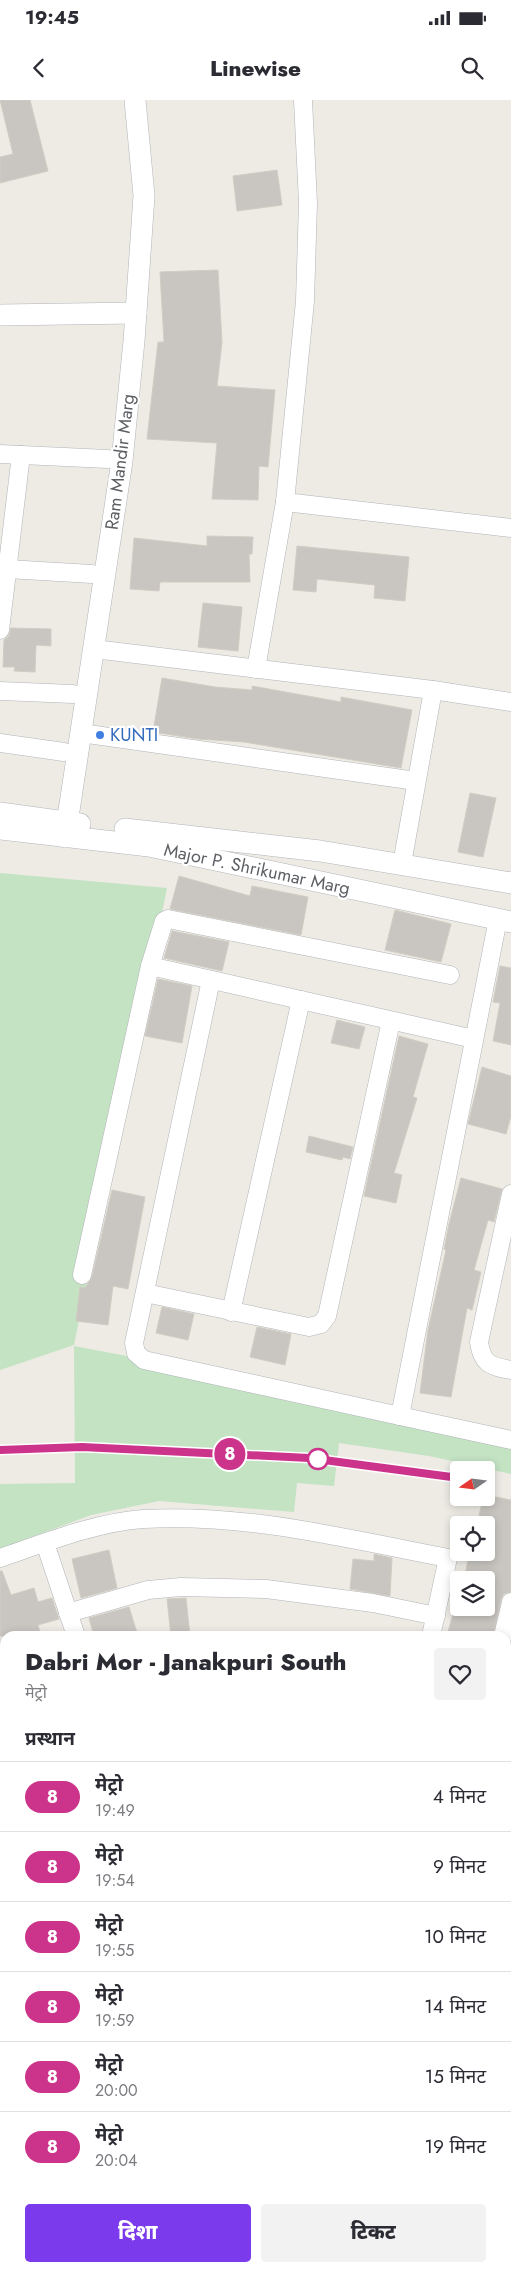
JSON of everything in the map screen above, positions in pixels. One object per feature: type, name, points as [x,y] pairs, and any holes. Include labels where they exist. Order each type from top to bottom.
[{"type":"street","name":"Ram Mandir Marg","points":[[59,829],[81,733],[122,461],[130,313],[130,194],[121,100]]},
{"type":"street","name":"Ram Mandir Marg","points":[[59,829],[64,752],[130,313],[144,196],[135,100]]},
{"type":"street","points":[[256,669],[285,502],[305,301],[308,203],[303,100]]},
{"type":"street","points":[[0,315],[130,313]]},
{"type":"street","points":[[0,454],[108,459]]},
{"type":"street","points":[[0,630],[21,455]]},
{"type":"street","points":[[285,502],[511,528]]},
{"type":"street","points":[[7,569],[92,574]]},
{"type":"street","points":[[94,649],[433,690],[511,702]]},
{"type":"street","points":[[402,864],[433,690]]},
{"type":"street","points":[[0,691],[73,694]]},
{"type":"street","points":[[81,733],[416,781]]},
{"type":"street","points":[[0,743],[64,752]]},
{"type":"street","name":"Major P. Shrikumar Marg","points":[[0,813],[59,829],[504,920]]},
{"type":"street","name":"Major P. Shrikumar Marg","points":[[0,829],[59,829],[320,851],[511,883]]},
{"type":"street","points":[[82,1275],[150,966],[161,925],[168,919],[450,975]]},
{"type":"street","points":[[400,1416],[474,1039],[504,920]]},
{"type":"street","points":[[150,966],[474,1039]]},
{"type":"street","points":[[211,980],[134,1343],[136,1354],[144,1360],[511,1440]]},
{"type":"street","points":[[231,1312],[301,1000]]},
{"type":"street","points":[[145,1293],[309,1327],[321,1324],[327,1316],[391,1021]]},
{"type":"street","points":[[511,1194],[479,1342],[481,1354],[487,1363],[495,1367],[511,1370]]},
{"type":"street","points":[[0,1558],[84,1530],[142,1519],[211,1520],[295,1529],[448,1558],[433,1631]]},
{"type":"street","points":[[46,1543],[74,1631]]},
{"type":"street","points":[[68,1613],[148,1590],[181,1587],[266,1588],[373,1603],[436,1616]]},
{"type":"street","points":[[504,1631],[511,1602]]},
{"type":"green space","points":[[0,873],[167,888],[74,1345],[0,1370]]},
{"type":"green space","points":[[74,1346],[174,1365],[511,1442],[511,1474],[495,1470],[495,1461],[452,1461],[339,1443],[334,1486],[297,1483],[294,1512],[159,1501],[91,1515],[0,1549],[0,1484],[75,1483]]},
{"type":"building","points":[[0,100],[30,100],[48,171],[0,183],[0,157],[13,154]]},
{"type":"building","points":[[277,170],[282,205],[237,211],[233,176]]},
{"type":"building","points":[[218,270],[222,342],[217,386],[275,390],[268,467],[259,466],[258,500],[212,499],[217,443],[147,439],[158,342],[164,342],[160,272]]},
{"type":"building","points":[[207,536],[253,537],[252,554],[249,554],[250,582],[160,582],[159,591],[130,589],[134,538],[207,546]]},
{"type":"building","points":[[297,546],[409,557],[405,601],[374,598],[375,585],[317,579],[316,592],[293,590]]},
{"type":"building","points":[[203,603],[242,607],[238,651],[198,647]]},
{"type":"building","points":[[11,628],[51,629],[51,646],[36,645],[35,672],[14,671],[15,667],[3,667],[4,640],[9,636]]},
{"type":"building","points":[[162,678],[215,687],[252,690],[252,686],[341,702],[341,697],[412,710],[401,768],[244,742],[198,739],[153,732]]},
{"type":"building","points":[[470,793],[496,798],[483,857],[458,852]]},
{"type":"building","points":[[179,876],[250,896],[252,886],[308,897],[301,935],[170,909]]},
{"type":"building","points":[[395,910],[451,924],[441,962],[385,950]]},
{"type":"building","points":[[172,931],[229,942],[222,971],[164,958]]},
{"type":"building","points":[[500,966],[511,968],[511,1045],[493,1041],[500,1003],[493,1002]]},
{"type":"building","points":[[158,979],[192,986],[182,1043],[145,1036]]},
{"type":"building","points":[[337,1020],[365,1027],[359,1049],[331,1043]]},
{"type":"building","points":[[399,1036],[428,1044],[413,1097],[417,1098],[394,1173],[402,1175],[396,1203],[364,1196]]},
{"type":"building","points":[[482,1067],[511,1076],[511,1116],[506,1134],[468,1124]]},
{"type":"building","points":[[309,1136],[353,1147],[350,1159],[343,1157],[342,1160],[306,1152]]},
{"type":"building","points":[[461,1178],[502,1189],[494,1222],[488,1220],[474,1270],[481,1272],[472,1310],[467,1308],[451,1397],[420,1393],[428,1330],[446,1250],[444,1249],[449,1224]]},
{"type":"building","points":[[112,1190],[145,1197],[128,1289],[113,1286],[108,1325],[76,1321],[80,1287],[85,1288],[92,1277]]},
{"type":"building","points":[[162,1307],[194,1314],[188,1340],[156,1333]]},
{"type":"building","points":[[257,1327],[291,1334],[285,1365],[250,1357]]},
{"type":"building","points":[[495,1497],[511,1500],[511,1592],[504,1594],[501,1599],[494,1631],[448,1631],[452,1616],[495,1616],[495,1571],[466,1571],[468,1561],[495,1561],[495,1516],[479,1516],[481,1506],[495,1506]]},
{"type":"building","points":[[109,1550],[117,1588],[81,1598],[72,1559]]},
{"type":"building","points":[[374,1554],[392,1558],[390,1596],[350,1589],[353,1559],[374,1561]]},
{"type":"building","points":[[0,1571],[2,1571],[11,1595],[34,1588],[38,1602],[52,1598],[59,1619],[38,1625],[40,1631],[0,1631]]},
{"type":"building","points":[[186,1598],[189,1631],[170,1631],[167,1599]]},
{"type":"building","points":[[129,1607],[136,1631],[93,1631],[89,1618]]},
{"type":"metro line","name":"8","points":[[0,1450],[82,1447],[309,1458],[450,1477]]},
{"type":"place","name":"KUNTI","points":[[100,735]]}]
